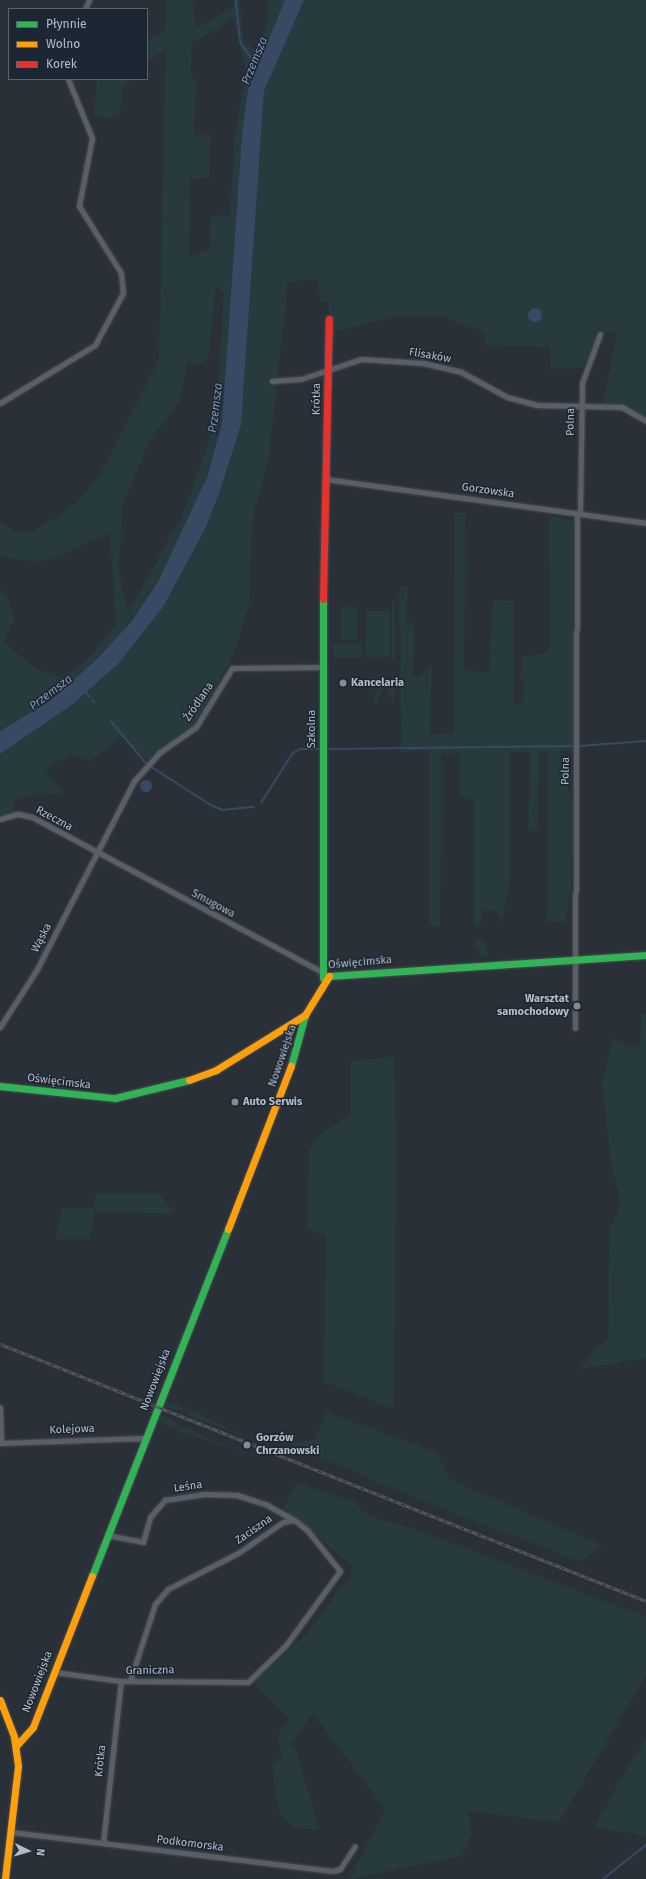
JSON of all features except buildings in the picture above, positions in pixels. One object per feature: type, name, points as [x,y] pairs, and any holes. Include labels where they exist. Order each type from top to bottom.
[{"type":"street","points":[[0,404],[95,345],[123,293],[121,273],[79,206],[92,138],[68,80]]},
{"type":"street","name":"Krótka","points":[[326,479],[329,319]]},
{"type":"street","name":"Polna","points":[[575,1028],[574,959],[578,514],[581,404],[583,379],[600,334]]},
{"type":"street","name":"Flisaków","points":[[272,381],[301,379],[328,372],[361,359],[423,363],[461,372],[507,397],[529,403],[581,404],[622,407],[646,421]]},
{"type":"street","name":"Gorzowska","points":[[326,479],[646,523]]},
{"type":"street","name":"Szkolna","points":[[322,975],[326,479]]},
{"type":"street","name":"Źródlana","points":[[95,853],[147,764],[196,727],[232,668],[324,667]]},
{"type":"street","name":"Rzeczna","points":[[0,819],[18,814],[32,816],[95,853]]},
{"type":"street","name":"Smugowa","points":[[95,853],[322,975]]},
{"type":"street","name":"Wąska","points":[[0,1027],[36,971],[95,853]]},
{"type":"street","name":"Oświęcimska","points":[[0,1086],[115,1098],[161,1090],[216,1070],[305,1015],[322,975],[646,955]]},
{"type":"street","name":"Nowowiejska","points":[[16,1746],[33,1727],[284,1086],[306,1024],[305,1015]]},
{"type":"street","points":[[0,1407],[0,1443]]},
{"type":"street","name":"Kolejowa","points":[[0,1443],[145,1438]]},
{"type":"street","name":"Leśna","points":[[107,1535],[143,1542],[150,1517],[165,1500],[205,1494],[237,1495],[268,1504],[294,1520]]},
{"type":"street","name":"Zaciszna","points":[[130,1681],[155,1604],[168,1589],[238,1553],[283,1522],[294,1520]]},
{"type":"street","name":"Graniczna","points":[[54,1672],[121,1681],[248,1682],[286,1645],[340,1571],[294,1520]]},
{"type":"street","name":"Krótka","points":[[103,1843],[121,1681]]},
{"type":"street","points":[[0,1700],[16,1746],[17,1774],[5,1879]]},
{"type":"street","name":"Podkomorska","points":[[11,1832],[333,1871],[340,1869],[355,1846]]},
{"type":"green space","points":[[166,0],[192,0],[196,28],[234,7],[234,0],[239,0],[244,41],[255,50],[267,24],[269,0],[285,0],[248,89],[242,135],[222,423],[208,475],[191,514],[159,580],[132,621],[98,658],[50,701],[0,731],[0,589],[8,600],[14,620],[3,642],[36,668],[59,677],[65,678],[88,659],[116,625],[110,533],[46,561],[29,561],[0,556],[0,522],[17,533],[31,533],[77,503],[103,470],[159,360],[166,48],[148,61],[148,40],[165,32]],"holes":[[[233,19],[247,71],[235,133],[230,215],[211,216],[210,249],[189,256],[190,179],[209,178],[211,135],[194,135],[196,80],[191,76],[192,43]],[[216,285],[224,293],[218,391],[209,442],[183,514],[128,613],[119,574],[122,507],[151,437],[179,403],[187,363],[204,363],[208,358]]]},
{"type":"green space","points":[[304,0],[646,0],[646,419],[624,405],[603,404],[617,333],[602,332],[583,368],[551,369],[550,347],[485,345],[485,332],[437,315],[403,315],[331,332],[328,302],[321,302],[317,279],[288,282],[269,455],[252,520],[249,604],[236,648],[212,695],[186,735],[148,760],[121,737],[90,761],[71,753],[44,770],[64,794],[36,793],[15,800],[14,813],[0,816],[0,754],[73,704],[119,663],[163,607],[205,529],[219,494],[241,425],[264,91]]},
{"type":"green space","points":[[97,80],[130,80],[123,86],[119,119],[94,116]]},
{"type":"green space","points":[[465,512],[464,670],[489,673],[493,600],[514,601],[514,706],[523,702],[524,682],[520,677],[523,657],[543,654],[550,648],[549,516],[574,520],[573,750],[560,751],[563,781],[573,799],[572,879],[565,923],[547,922],[548,752],[539,753],[538,828],[528,832],[530,752],[510,752],[510,882],[502,922],[496,911],[482,910],[480,926],[474,926],[474,801],[460,796],[460,753],[441,753],[440,926],[429,926],[429,750],[401,752],[400,623],[398,623],[400,586],[408,586],[406,623],[414,623],[413,675],[419,677],[432,664],[430,734],[454,733],[455,513]]},
{"type":"green space","points":[[392,602],[395,602],[395,662],[392,662]]},
{"type":"green space","points":[[341,607],[357,607],[357,640],[341,640]]},
{"type":"green space","points":[[366,611],[390,611],[390,657],[366,657]]},
{"type":"green space","points":[[333,644],[362,644],[362,658],[333,658]]},
{"type":"green space","points":[[380,679],[383,689],[377,704],[373,702]]},
{"type":"green space","points":[[390,679],[396,684],[393,703],[387,687]]},
{"type":"green space","points":[[476,939],[486,943],[488,958],[482,957],[473,946]]},
{"type":"green space","points":[[641,1014],[646,1014],[646,1358],[581,1369],[592,1352],[608,1339],[609,1229],[621,1206],[611,1162],[602,1082],[613,1039],[631,1047],[640,1047]]},
{"type":"green space","points":[[394,1056],[396,1147],[394,1408],[324,1382],[326,1235],[308,1229],[309,1151],[320,1135],[351,1114],[351,1062]]},
{"type":"green space","points":[[96,1194],[159,1194],[173,1210],[170,1214],[95,1211],[90,1239],[56,1239],[62,1208],[94,1208]]},
{"type":"green space","points":[[163,1399],[182,1407],[185,1412],[160,1406]]},
{"type":"green space","points":[[184,1406],[188,1409],[258,1442],[188,1415]]},
{"type":"green space","points":[[327,1413],[437,1452],[449,1479],[603,1546],[580,1562],[396,1490],[288,1443],[314,1440]]},
{"type":"green space","points":[[157,1414],[170,1419],[181,1426],[174,1428],[162,1423],[155,1419]]},
{"type":"green space","points":[[183,1426],[204,1436],[251,1454],[174,1430]]},
{"type":"green space","points":[[297,1483],[355,1502],[362,1511],[381,1520],[410,1527],[646,1617],[646,1675],[559,1822],[468,1811],[472,1834],[461,1856],[349,1879],[386,1810],[313,1713],[290,1744],[296,1752],[320,1830],[295,1828],[279,1813],[272,1766],[282,1756],[278,1735],[289,1719],[253,1682],[308,1633],[355,1568],[283,1508]]},
{"type":"green space","points":[[646,1736],[646,1836],[594,1827]]},
{"type":"water","points":[[285,0],[304,0],[264,91],[241,425],[219,494],[205,529],[163,607],[119,663],[73,704],[0,754],[0,731],[50,701],[98,658],[132,621],[159,580],[208,475],[222,423],[242,134],[248,89]]},
{"type":"water","points":[[532,308],[538,308],[542,312],[542,318],[538,322],[532,322],[528,318],[528,312]]},
{"type":"water","points":[[144,780],[148,780],[152,786],[148,792],[144,792],[140,788],[140,784]]},
{"type":"waterway","name":"Przemsza","points":[[236,0],[241,43],[257,66]]},
{"type":"waterway","points":[[85,691],[90,697]]},
{"type":"waterway","points":[[111,721],[147,764]]},
{"type":"waterway","points":[[579,746],[646,741]]},
{"type":"waterway","points":[[329,749],[574,746]]},
{"type":"waterway","points":[[261,803],[293,753],[301,749],[320,749]]},
{"type":"waterway","points":[[150,766],[211,805],[223,810],[254,807]]},
{"type":"waterway","points":[[603,1879],[646,1845]]},
{"type":"railway","points":[[0,1344],[646,1601]]},
{"type":"traffic: fast","points":[[323,599],[323,978]]},
{"type":"traffic: fast","points":[[329,976],[646,955]]},
{"type":"traffic: fast","points":[[291,1066],[305,1015]]},
{"type":"traffic: fast","points":[[0,1086],[115,1098],[189,1080]]},
{"type":"traffic: fast","points":[[92,1576],[228,1229]]},
{"type":"traffic: slow","points":[[189,1080],[216,1070],[305,1015],[329,976]]},
{"type":"traffic: slow","points":[[228,1229],[291,1066]]},
{"type":"traffic: slow","points":[[16,1746],[33,1727],[92,1576]]},
{"type":"traffic: slow","points":[[0,1700],[14,1737],[18,1766],[5,1879]]},
{"type":"traffic: jam","points":[[323,599],[329,319]]},
{"type":"place","name":"Kancelaria","points":[[343,683]]},
{"type":"place","name":"Warsztat samochodowy","points":[[577,1006]]},
{"type":"place","name":"Auto Serwis","points":[[235,1102]]},
{"type":"place","name":"Gorzów Chrzanowski","points":[[247,1445]]}]
